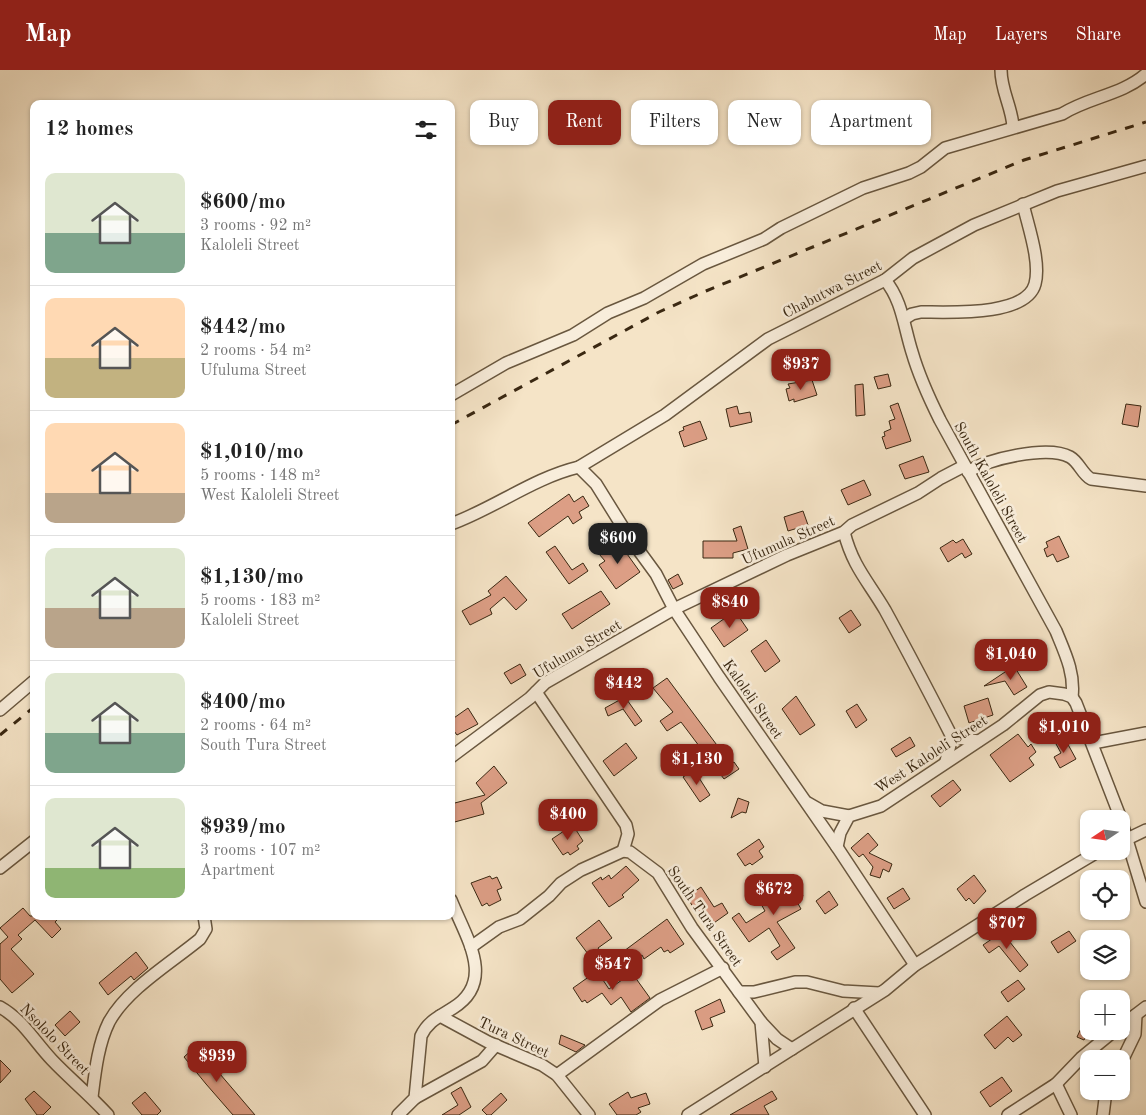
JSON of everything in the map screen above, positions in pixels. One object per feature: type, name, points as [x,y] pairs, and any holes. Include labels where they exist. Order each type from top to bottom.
[{"type":"street","points":[[1001,70],[1002,85],[1012,112],[1013,127]]},
{"type":"street","points":[[455,394],[506,363],[573,335],[608,313],[644,298],[703,264],[764,239],[781,228],[863,188],[920,168],[945,148],[1062,114],[1077,105],[1130,86],[1146,74]]},
{"type":"street","name":"Chabutwa Street","points":[[579,467],[666,415],[768,339],[886,280],[913,258],[974,225],[1057,191],[1146,166]]},
{"type":"street","points":[[904,319],[912,314],[921,312],[985,311],[1004,307],[1029,293],[1035,284],[1036,268],[1033,243],[1023,204]]},
{"type":"street","name":"South Kaloleli Street","points":[[886,280],[896,296],[912,352],[925,388],[966,469],[1056,631],[1070,667],[1073,685],[1072,697]]},
{"type":"street","name":"Ufumula Street","points":[[674,608],[787,555],[844,532],[852,525],[918,493],[940,478],[991,461],[1056,452],[1072,458],[1091,479],[1146,486]]},
{"type":"street","points":[[455,522],[538,482],[579,467]]},
{"type":"street","name":"Kaloleli Street","points":[[579,467],[596,484],[629,538],[656,574],[674,608],[915,965]]},
{"type":"street","points":[[844,532],[849,553],[885,611],[952,737],[946,761]]},
{"type":"street","name":"Ufuluma Street","points":[[455,754],[545,683],[674,608]]},
{"type":"street","points":[[0,710],[30,684]]},
{"type":"street","points":[[471,947],[499,928],[520,918],[574,874],[623,851],[628,834],[626,825],[536,692]]},
{"type":"street","name":"West Kaloleli Street","points":[[849,816],[881,806],[946,761],[978,742],[1040,695],[1049,692],[1072,697]]},
{"type":"street","points":[[1072,697],[1082,713],[1117,810]]},
{"type":"street","points":[[1093,743],[1146,732]]},
{"type":"street","points":[[952,737],[978,742]]},
{"type":"street","points":[[807,803],[822,811],[849,816],[840,833],[837,847]]},
{"type":"street","points":[[1130,838],[1146,830]]},
{"type":"street","points":[[0,868],[30,844]]},
{"type":"street","name":"South Tura Street","points":[[623,851],[630,852],[658,873],[692,928],[723,968],[760,1022],[765,1067]]},
{"type":"street","points":[[1130,855],[1146,902]]},
{"type":"street","points":[[688,1115],[879,993],[900,979],[915,965],[1084,860]]},
{"type":"street","points":[[415,1098],[421,1036],[430,1021],[456,1006],[468,995],[475,982],[476,970],[471,947],[455,909]]},
{"type":"street","points":[[92,1097],[96,1070],[108,1024],[117,1010],[133,993],[200,939],[206,929],[205,920]]},
{"type":"street","points":[[557,1075],[660,1000],[723,968]]},
{"type":"street","points":[[739,992],[754,992],[795,982],[807,982],[843,991],[879,993]]},
{"type":"street","name":"Nsololo Street","points":[[0,1007],[13,1014],[54,1062],[92,1097],[108,1115]]},
{"type":"street","points":[[854,1008],[925,1115]]},
{"type":"street","points":[[1130,1019],[1141,1011]]},
{"type":"street","points":[[1127,1050],[1141,1011]]},
{"type":"street","name":"Tura Street","points":[[440,1016],[496,1045],[542,1065],[557,1075],[589,1115]]},
{"type":"street","points":[[760,1022],[777,1039],[792,1049]]},
{"type":"street","points":[[1008,1115],[1056,1084],[1081,1058],[1103,1040]]},
{"type":"street","points":[[398,1115],[415,1098],[482,1061],[496,1045]]},
{"type":"street","points":[[1056,1084],[1071,1115]]},
{"type":"street","points":[[1103,1115],[1105,1100]]},
{"type":"building","points":[[888,374],[891,386],[878,389],[874,377]]},
{"type":"building","points":[[812,380],[817,395],[794,402],[794,399],[789,401],[786,389],[790,388],[788,384]]},
{"type":"building","points":[[863,384],[865,415],[856,416],[855,385]]},
{"type":"building","points":[[898,403],[911,441],[886,449],[882,437],[885,436],[884,432],[891,429],[889,421],[895,419],[890,406]]},
{"type":"building","points":[[1126,404],[1141,406],[1138,427],[1122,424]]},
{"type":"building","points":[[737,406],[739,414],[750,412],[752,422],[730,427],[726,409]]},
{"type":"building","points":[[700,421],[707,439],[684,447],[679,432],[684,430],[683,427]]},
{"type":"building","points":[[923,456],[929,472],[905,479],[899,465]]},
{"type":"building","points":[[864,480],[871,495],[848,505],[841,490]]},
{"type":"building","points":[[569,494],[574,502],[583,496],[589,506],[579,512],[582,518],[573,524],[568,516],[539,537],[528,523]]},
{"type":"building","points":[[803,511],[808,525],[788,531],[784,517]]},
{"type":"building","points":[[741,526],[748,549],[733,553],[733,558],[703,558],[703,541],[737,541],[733,529]]},
{"type":"building","points":[[1059,536],[1069,557],[1057,562],[1053,554],[1047,557],[1044,549],[1048,547],[1046,542]]},
{"type":"building","points":[[963,539],[972,554],[965,558],[962,553],[948,562],[940,548],[953,540],[956,543]]},
{"type":"building","points":[[617,540],[640,572],[616,589],[599,565],[605,561],[599,554]]},
{"type":"building","points":[[555,546],[572,570],[583,563],[588,571],[569,584],[546,552]]},
{"type":"building","points":[[678,574],[683,584],[673,589],[668,580]]},
{"type":"building","points":[[506,576],[527,600],[516,610],[504,597],[490,609],[492,614],[470,625],[462,611],[491,595],[488,591]]},
{"type":"building","points":[[601,591],[610,604],[572,629],[562,614]]},
{"type":"building","points":[[851,610],[861,625],[849,633],[839,618]]},
{"type":"building","points":[[735,611],[748,630],[724,647],[711,628]]},
{"type":"building","points":[[766,640],[780,661],[765,672],[751,651]]},
{"type":"building","points":[[520,664],[526,675],[511,684],[504,673]]},
{"type":"building","points":[[1014,666],[1027,687],[1014,695],[1005,681],[984,686]]},
{"type":"building","points":[[667,678],[731,764],[734,762],[739,769],[724,779],[681,722],[667,731],[660,721],[673,712],[653,688]]},
{"type":"building","points":[[796,696],[815,725],[800,735],[782,709]]},
{"type":"building","points":[[625,697],[642,721],[635,726],[623,709],[608,716],[605,708]]},
{"type":"building","points":[[988,698],[993,715],[969,723],[964,706]]},
{"type":"building","points":[[857,704],[867,720],[856,728],[846,711]]},
{"type":"building","points":[[468,708],[478,724],[457,735],[455,732],[455,717]]},
{"type":"building","points":[[1018,734],[1028,747],[1031,744],[1036,752],[1029,758],[1034,765],[1010,782],[990,755]]},
{"type":"building","points":[[910,737],[915,746],[896,757],[891,749]]},
{"type":"building","points":[[1065,739],[1076,759],[1060,768],[1054,757],[1061,753],[1056,744]]},
{"type":"building","points":[[626,743],[637,758],[614,776],[603,761]]},
{"type":"building","points":[[494,766],[507,783],[481,803],[484,814],[455,822],[455,803],[485,795],[476,783]]},
{"type":"building","points":[[694,770],[710,795],[700,802],[683,777]]},
{"type":"building","points":[[953,780],[961,790],[940,807],[931,796]]},
{"type":"building","points":[[738,798],[749,802],[746,813],[742,812],[731,818]]},
{"type":"building","points":[[573,825],[583,841],[577,846],[579,849],[570,855],[568,852],[563,855],[552,839]]},
{"type":"building","points":[[868,833],[878,845],[869,853],[892,864],[889,872],[883,869],[880,878],[870,875],[873,867],[863,854],[859,857],[851,848]]},
{"type":"building","points":[[759,839],[764,847],[759,851],[763,857],[752,865],[750,863],[745,866],[737,854]]},
{"type":"building","points":[[626,866],[639,880],[622,895],[624,897],[609,907],[592,883],[601,877],[602,880],[609,875],[611,879]]},
{"type":"building","points":[[974,875],[986,891],[974,904],[969,898],[966,901],[957,889]]},
{"type":"building","points":[[490,876],[492,879],[497,877],[502,888],[497,890],[501,900],[489,906],[487,903],[482,906],[471,883]]},
{"type":"building","points":[[790,879],[792,883],[795,881],[803,896],[796,900],[801,909],[777,922],[795,948],[777,960],[771,952],[780,946],[769,928],[749,942],[732,918],[739,913],[746,923],[765,911],[757,897]]},
{"type":"building","points":[[701,887],[714,907],[722,903],[728,913],[711,925],[706,917],[701,920],[687,897]]},
{"type":"building","points":[[903,888],[910,899],[894,909],[887,898]]},
{"type":"building","points":[[829,891],[838,905],[825,914],[816,901]]},
{"type":"building","points":[[23,908],[30,916],[30,920],[35,920],[18,935],[22,939],[11,949],[34,974],[12,993],[0,979],[0,944],[8,937],[0,928]]},
{"type":"building","points":[[667,919],[684,944],[670,953],[668,950],[664,952],[661,947],[644,959],[642,955],[632,962],[624,951]]},
{"type":"building","points":[[35,920],[57,920],[55,922],[61,929],[52,938]]},
{"type":"building","points":[[599,920],[612,938],[598,948],[603,956],[594,962],[576,938]]},
{"type":"building","points":[[1069,931],[1076,941],[1058,953],[1051,942]]},
{"type":"building","points":[[1002,932],[1028,965],[1020,972],[999,946],[989,953],[983,945]]},
{"type":"building","points":[[136,952],[148,968],[134,980],[131,976],[108,995],[99,983]]},
{"type":"building","points":[[597,971],[609,989],[632,973],[650,998],[631,1012],[621,997],[611,1005],[602,993],[587,1003],[585,1000],[582,1002],[573,988]]},
{"type":"building","points":[[1018,980],[1025,989],[1008,1002],[1001,992]]},
{"type":"building","points":[[720,999],[725,1012],[710,1018],[713,1026],[702,1030],[695,1011]]},
{"type":"building","points":[[70,1011],[80,1022],[65,1036],[55,1025]]},
{"type":"building","points":[[1007,1016],[1022,1035],[1013,1042],[1008,1037],[995,1049],[984,1035]]},
{"type":"building","points":[[561,1035],[585,1045],[576,1052],[559,1044]]},
{"type":"building","points":[[196,1046],[255,1115],[233,1115],[206,1084],[184,1057]]},
{"type":"building","points":[[0,1060],[11,1071],[0,1083]]},
{"type":"building","points":[[1002,1077],[1012,1091],[990,1107],[980,1092]]},
{"type":"building","points":[[461,1087],[471,1107],[459,1115],[442,1115],[458,1105],[451,1093]]},
{"type":"building","points":[[34,1091],[51,1107],[43,1115],[37,1115],[25,1099]]},
{"type":"building","points":[[772,1091],[777,1099],[764,1106],[769,1115],[730,1115]]},
{"type":"building","points":[[145,1092],[161,1111],[157,1115],[142,1115],[132,1103]]},
{"type":"building","points":[[628,1092],[631,1098],[646,1093],[650,1104],[638,1108],[641,1112],[636,1115],[617,1115],[609,1104]]},
{"type":"building","points":[[501,1093],[507,1100],[491,1115],[487,1115],[482,1110]]},
{"type":"railway","points":[[455,423],[659,312],[706,291],[1024,160],[1146,122]]},
{"type":"railway","points":[[0,735],[30,710]]}]
